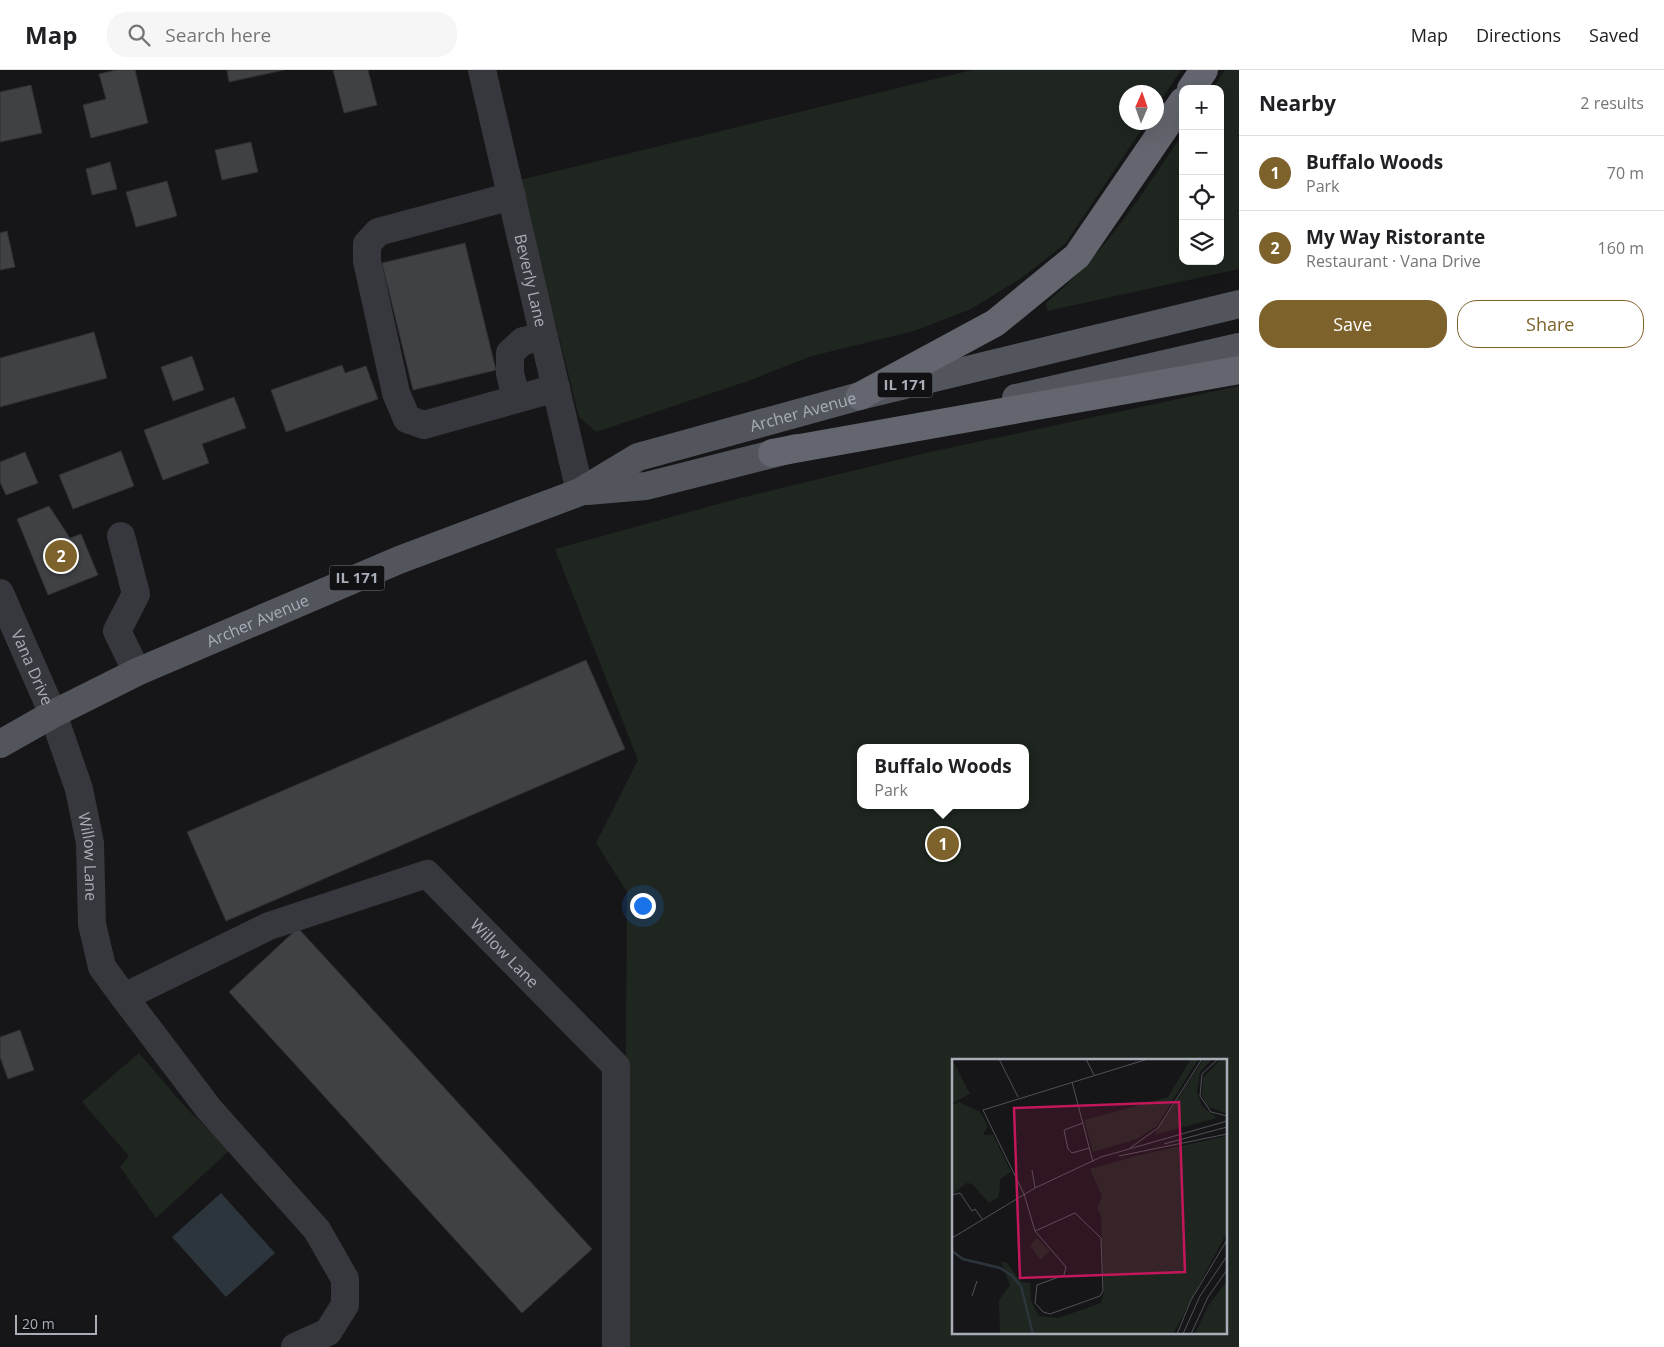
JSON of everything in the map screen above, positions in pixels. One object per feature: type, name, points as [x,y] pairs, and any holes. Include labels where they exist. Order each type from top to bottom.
[{"type":"highway","points":[[1194,85],[1204,70]]},
{"type":"highway","points":[[860,396],[995,323],[1077,256],[1179,107]]},
{"type":"highway","points":[[772,453],[1239,370]]},
{"type":"main road","name":"Archer Avenue","points":[[0,744],[53,714],[137,672],[399,560],[580,492],[638,457],[860,396],[1239,304]]},
{"type":"main road","name":"Archer Avenue","points":[[580,492],[646,486],[772,453],[1239,347]]},
{"type":"street","name":"Beverly Lane","points":[[482,70],[580,492]]},
{"type":"street","points":[[512,196],[378,232],[368,244],[367,260],[396,393],[408,419],[424,425],[556,388]]},
{"type":"street","points":[[516,399],[510,372],[510,353],[523,341],[544,336]]},
{"type":"street","points":[[122,536],[136,594],[117,632],[137,672]]},
{"type":"street","name":"Vana Drive","points":[[0,593],[53,714]]},
{"type":"street","name":"Willow Lane","points":[[53,714],[79,788],[90,843],[92,924],[102,967],[209,1109],[317,1230],[346,1279],[344,1305],[328,1332],[295,1347]]},
{"type":"street","name":"Willow Lane","points":[[124,997],[269,926],[427,874],[616,1066],[616,1347]]},
{"type":"shaded area","points":[[972,70],[1181,70],[1164,96],[1164,85],[1119,85],[1119,130],[1141,130],[1065,244],[1020,279],[971,309],[914,331],[812,356],[748,381],[596,432],[579,417],[520,180]]},
{"type":"shaded area","points":[[1225,70],[1239,70],[1239,269],[1047,311],[1046,303],[1067,285],[1104,245],[1137,202],[1179,139],[1179,265],[1224,265],[1224,85],[1215,85]]},
{"type":"shaded area","points":[[1239,386],[1239,1347],[624,1347],[627,892],[596,843],[638,760],[555,549],[740,498],[930,452]]},
{"type":"shaded area","points":[[139,1053],[186,1108],[230,1150],[156,1218],[120,1167],[129,1156],[82,1102]]},
{"type":"shaded area","points":[[221,1193],[275,1253],[226,1297],[172,1237]]},
{"type":"building","points":[[116,70],[135,70],[148,123],[91,138],[83,105],[106,99],[99,74]]},
{"type":"building","points":[[227,70],[284,70],[229,82]]},
{"type":"building","points":[[333,70],[368,70],[377,105],[344,113]]},
{"type":"building","points":[[31,85],[42,133],[0,142],[0,92]]},
{"type":"building","points":[[251,142],[258,172],[222,180],[215,150]]},
{"type":"building","points":[[110,162],[117,189],[92,195],[86,169]]},
{"type":"building","points":[[167,181],[177,216],[136,227],[126,192]]},
{"type":"building","points":[[7,231],[15,267],[0,270],[0,233]]},
{"type":"building","points":[[465,243],[496,370],[413,390],[382,263]]},
{"type":"building","points":[[94,332],[107,378],[0,407],[0,358]]},
{"type":"building","points":[[192,356],[204,390],[173,401],[161,367]]},
{"type":"building","points":[[342,365],[345,373],[366,366],[378,399],[286,432],[271,390]]},
{"type":"building","points":[[234,397],[246,428],[202,444],[209,463],[163,480],[144,430]]},
{"type":"building","points":[[121,451],[134,486],[73,509],[59,475]]},
{"type":"building","points":[[25,452],[38,483],[6,495],[0,482],[0,462]]},
{"type":"building","points":[[49,506],[70,538],[81,534],[98,575],[48,595],[17,519]]},
{"type":"building","points":[[586,660],[625,749],[226,921],[187,832]]},
{"type":"building","points":[[298,928],[592,1249],[522,1313],[229,992]]},
{"type":"building","points":[[20,1030],[34,1070],[8,1079],[0,1057],[0,1037]]},
{"type":"place","name":"My Way Ristorante","points":[[61,556]]},
{"type":"place","name":"Buffalo Woods","points":[[943,844]]}]
